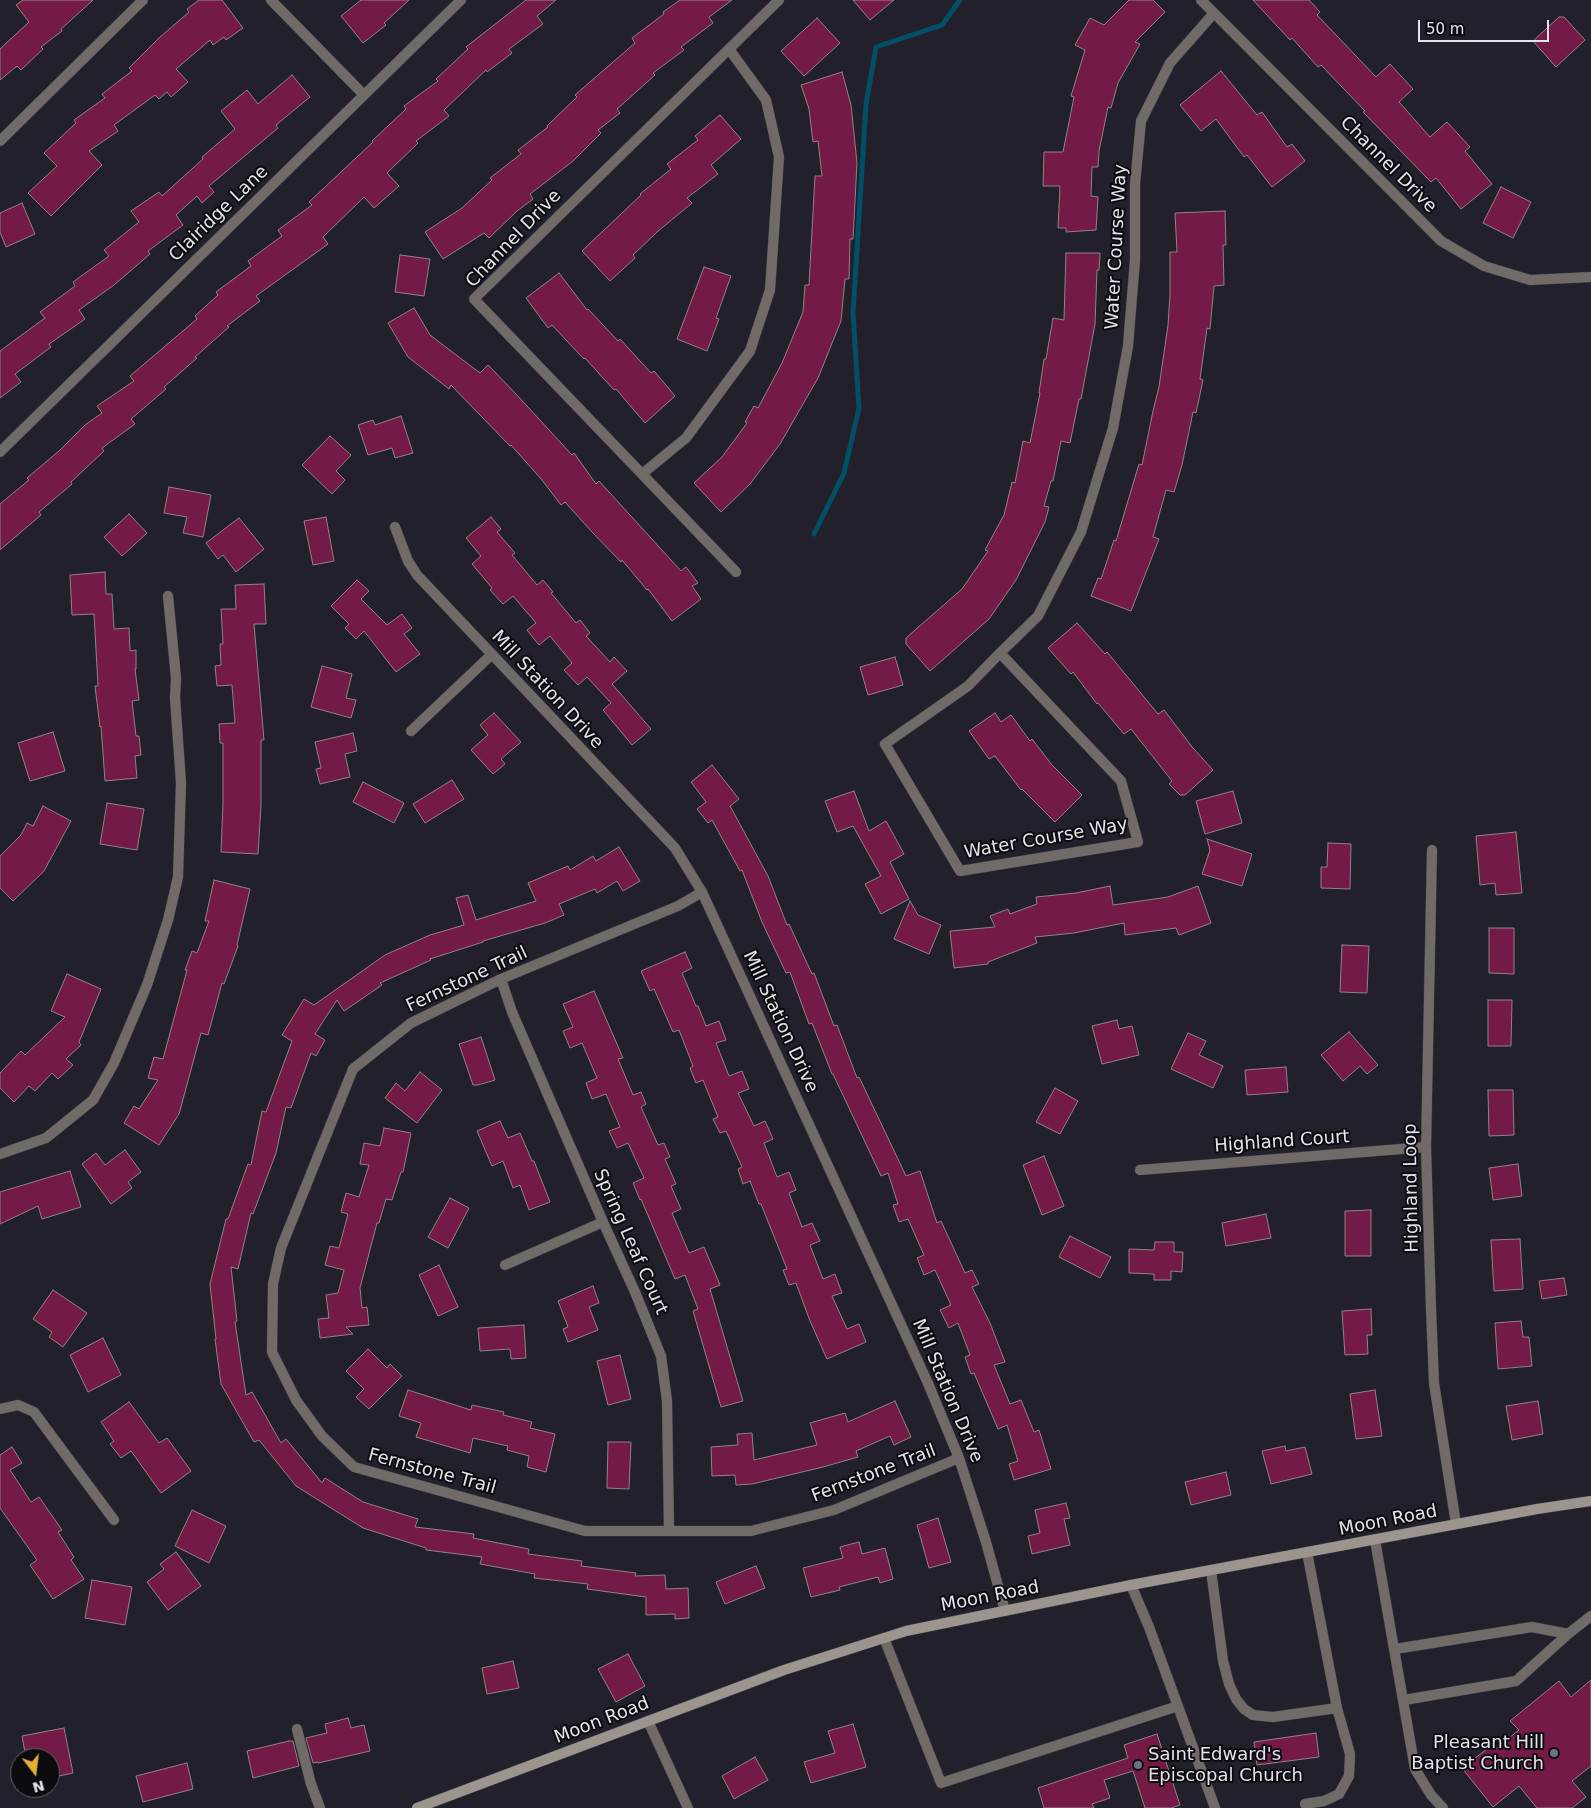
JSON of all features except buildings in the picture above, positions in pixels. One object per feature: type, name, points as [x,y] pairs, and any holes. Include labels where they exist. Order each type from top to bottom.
[{"type":"street","points":[[0,141],[143,0]]},
{"type":"street","points":[[271,0],[364,95]]},
{"type":"street","name":"Clairidge Lane","points":[[0,452],[460,0]]},
{"type":"street","name":"Channel Drive","points":[[736,572],[474,299],[779,0]]},
{"type":"street","name":"Channel Drive","points":[[1200,0],[1441,241],[1484,266],[1530,280],[1591,277]]},
{"type":"street","name":"Water Course Way","points":[[1000,653],[1121,781],[1138,842],[960,871],[885,744],[968,686],[1000,653],[1038,616],[1081,532],[1113,428],[1128,346],[1135,260],[1135,184],[1141,121],[1170,63],[1214,13]]},
{"type":"street","points":[[642,474],[686,438],[750,351],[770,290],[778,157],[766,100],[729,49]]},
{"type":"street","name":"Mill Station Drive","points":[[395,528],[408,561],[416,575],[675,848],[702,892],[927,1381],[959,1458],[986,1542],[1005,1611]]},
{"type":"street","points":[[0,1154],[46,1138],[93,1100],[114,1064],[147,984],[168,920],[178,878],[181,784],[175,698],[176,678],[168,596]]},
{"type":"street","points":[[411,731],[491,655]]},
{"type":"street","name":"Highland Loop","points":[[1432,850],[1426,1147],[1434,1383],[1456,1524]]},
{"type":"street","name":"Fernstone Trail","points":[[702,892],[678,906],[501,979],[411,1023],[353,1069],[282,1248],[273,1284],[272,1352],[296,1400],[322,1436],[354,1467],[585,1531],[750,1531],[834,1510],[959,1458]]},
{"type":"street","name":"Spring Leaf Court","points":[[501,979],[512,1012],[635,1292],[661,1356],[667,1401],[669,1531]]},
{"type":"street","name":"Highland Court","points":[[1140,1170],[1426,1147]]},
{"type":"street","points":[[505,1265],[603,1222]]},
{"type":"street","points":[[0,1409],[18,1405],[34,1412],[114,1520]]},
{"type":"street","name":"Moon Road","points":[[417,1808],[784,1670],[906,1631],[1131,1585],[1456,1524],[1591,1501]]},
{"type":"street","points":[[1376,1540],[1415,1769],[1431,1795],[1443,1808]]},
{"type":"street","points":[[1305,1804],[1324,1801],[1339,1794],[1349,1776],[1350,1754],[1337,1708],[1307,1552]]},
{"type":"street","points":[[1211,1570],[1225,1668],[1232,1692],[1244,1709],[1253,1715],[1273,1717],[1337,1708]]},
{"type":"street","points":[[1131,1585],[1149,1627],[1215,1808]]},
{"type":"street","points":[[1404,1700],[1516,1681],[1591,1616]]},
{"type":"street","points":[[1395,1649],[1532,1627],[1568,1634]]},
{"type":"street","points":[[884,1638],[941,1783],[1178,1706]]},
{"type":"street","points":[[648,1721],[688,1808]]},
{"type":"street","points":[[297,1728],[311,1784],[320,1808]]},
{"type":"waterway","points":[[814,534],[844,473],[859,408],[853,313],[866,104],[876,47],[942,25],[960,0]]},
{"type":"place","name":"Pleasant Hill Baptist Church","points":[[1554,1753]]},
{"type":"place","name":"Saint Edward's Episcopal Church","points":[[1138,1765]]}]
